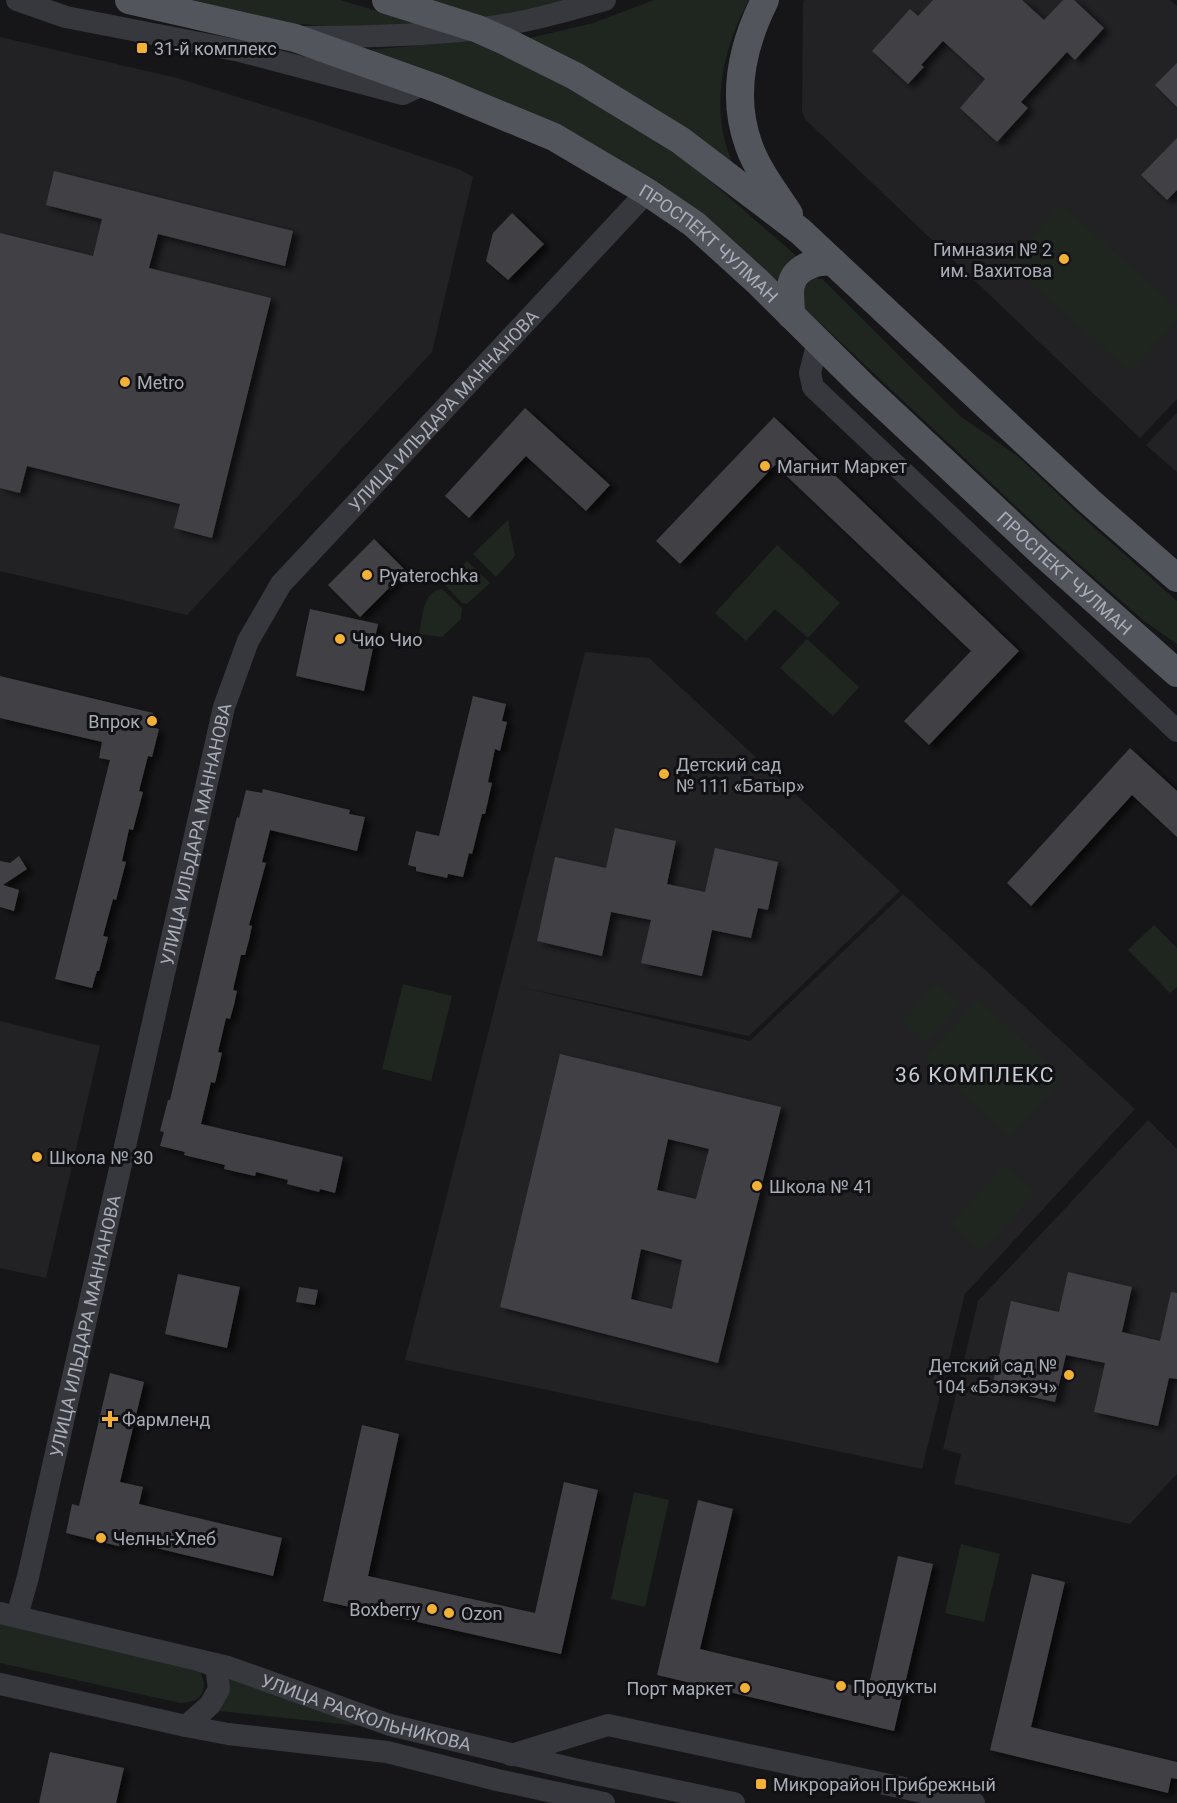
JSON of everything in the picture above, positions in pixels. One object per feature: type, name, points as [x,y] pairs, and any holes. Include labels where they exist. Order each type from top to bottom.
[{"type":"main road","name":"ПРОСПЕКТ ЧУЛМАН","points":[[129,0],[295,38],[424,84],[554,137],[647,192],[694,224],[757,281],[1043,554],[1177,673]]},
{"type":"main road","points":[[386,0],[478,29],[575,76],[680,140],[800,231],[1090,502],[1177,578]]},
{"type":"main road","points":[[765,0],[757,16],[742,62],[739,109],[749,147],[765,177],[800,231]]},
{"type":"main road","points":[[791,315],[791,284],[799,272],[810,264],[822,261],[833,262]]},
{"type":"street","points":[[17,0],[66,17],[240,51],[403,94],[424,84]]},
{"type":"street","points":[[295,38],[399,36],[478,29],[554,14],[606,0]]},
{"type":"street","name":"УЛИЦА ИЛЬДАРА МАННАНОВА","points":[[8,1615],[28,1577],[222,717],[235,675],[249,641],[281,584],[647,192]]},
{"type":"street","points":[[818,341],[810,373],[813,387],[1177,731]]},
{"type":"street","name":"УЛИЦА РАСКОЛЬНИКОВА","points":[[8,1615],[228,1667],[390,1725],[510,1755],[734,1803]]},
{"type":"street","points":[[186,1726],[210,1705],[219,1689],[216,1666],[191,1657]]},
{"type":"street","name":"УЛИЦА РАСКОЛЬНИКОВА","points":[[0,1684],[228,1734],[387,1752],[497,1780],[604,1803]]},
{"type":"street","points":[[510,1755],[608,1725],[974,1803]]},
{"type":"street","points":[[497,1780],[519,1791],[531,1803]]},
{"type":"shaded area","points":[[192,0],[340,0],[424,25],[345,27],[295,24]]},
{"type":"shaded area","points":[[426,0],[569,0],[481,19]]},
{"type":"shaded area","points":[[654,0],[749,0],[735,30],[722,77],[722,126],[732,162],[521,40],[593,23]]},
{"type":"shaded area","name":"Гимназия № 2 им. Вахитова","points":[[804,0],[1170,0],[1177,6],[1177,399],[1140,438],[805,119],[802,111]]},
{"type":"shaded area","points":[[0,37],[177,78],[321,123],[461,170],[473,177],[432,352],[187,615],[0,571]]},
{"type":"shaded area","points":[[474,40],[559,81],[678,153],[801,260],[783,269],[772,288],[715,228],[367,50]]},
{"type":"shaded area","points":[[1061,204],[1177,307],[1177,320],[1131,372],[1008,264]]},
{"type":"shaded area","points":[[813,278],[822,279],[960,416],[1020,458],[1177,601],[1177,644],[1144,621],[1055,543],[803,307],[805,287]]},
{"type":"shaded area","points":[[1177,413],[1177,472],[1146,445]]},
{"type":"shaded area","points":[[508,520],[515,556],[496,577],[473,554]]},
{"type":"shaded area","points":[[777,545],[840,603],[808,638],[775,609],[746,641],[715,613]]},
{"type":"shaded area","points":[[467,561],[490,583],[467,604],[462,603],[444,584]]},
{"type":"shaded area","points":[[442,589],[462,608],[461,619],[442,637],[419,634],[427,600],[435,591]]},
{"type":"shaded area","points":[[807,639],[859,687],[833,716],[780,668]]},
{"type":"shaded area","name":"Школа № 41","points":[[585,652],[649,658],[900,891],[749,1036],[516,986],[750,1041],[903,894],[1135,1109],[965,1294],[922,1469],[405,1360]]},
{"type":"shaded area","points":[[1154,925],[1177,948],[1177,987],[1170,993],[1128,950]]},
{"type":"shaded area","points":[[937,983],[960,1004],[925,1042],[902,1021]]},
{"type":"shaded area","points":[[403,984],[452,996],[431,1081],[382,1069]]},
{"type":"shaded area","points":[[978,999],[1063,1078],[1010,1137],[924,1058]]},
{"type":"shaded area","name":"Школа № 30","points":[[0,1021],[100,1046],[46,1278],[0,1268]]},
{"type":"shaded area","name":"Детский сад № 104 «Бэлэкэч»","points":[[1148,1120],[1177,1149],[1177,1474],[1130,1524],[954,1484],[961,1454],[943,1449],[978,1301]]},
{"type":"shaded area","points":[[1005,1165],[1036,1193],[981,1252],[950,1223]]},
{"type":"shaded area","points":[[634,1492],[669,1500],[645,1607],[611,1599]]},
{"type":"shaded area","points":[[961,1544],[1000,1554],[984,1622],[945,1613]]},
{"type":"shaded area","points":[[0,1617],[199,1670],[204,1689],[199,1698],[194,1701],[180,1703],[0,1663]]},
{"type":"shaded area","points":[[228,1678],[389,1729],[219,1711]]},
{"type":"building","points":[[933,0],[1022,0],[1044,20],[1063,0],[1074,0],[1104,28],[1075,60],[1067,52],[1021,102],[1028,108],[997,142],[960,108],[985,79],[943,41],[921,65],[924,67],[908,84],[872,51],[910,9],[918,16]]},
{"type":"building","points":[[1177,63],[1177,107],[1155,85]]},
{"type":"building","points":[[1177,138],[1177,190],[1167,200],[1141,175]]},
{"type":"building","name":"Metro","points":[[54,171],[293,231],[285,266],[158,234],[149,268],[271,298],[212,538],[174,528],[180,504],[27,466],[20,493],[0,488],[0,233],[93,256],[102,219],[46,205]]},
{"type":"building","points":[[512,213],[544,244],[508,280],[486,261],[493,233]]},
{"type":"building","points":[[525,408],[610,485],[586,511],[526,456],[469,518],[445,496]]},
{"type":"building","points":[[774,417],[1019,651],[929,745],[904,721],[971,651],[775,465],[680,564],[656,541]]},
{"type":"building","points":[[374,539],[406,571],[360,617],[328,585]]},
{"type":"building","points":[[310,609],[378,624],[364,691],[296,676]]},
{"type":"building","points":[[0,676],[153,713],[150,727],[159,729],[152,757],[148,756],[139,791],[143,792],[133,830],[129,829],[122,861],[126,862],[103,936],[108,937],[92,988],[55,979],[110,760],[99,758],[102,742],[0,718]]},
{"type":"building","points":[[473,696],[506,704],[502,721],[507,722],[500,751],[495,749],[488,782],[492,783],[472,854],[469,853],[463,877],[448,874],[447,878],[416,871],[416,867],[408,865],[416,831],[439,836]]},
{"type":"building","points":[[1130,748],[1177,791],[1177,837],[1132,795],[1031,906],[1007,883]]},
{"type":"building","points":[[263,789],[350,810],[349,814],[365,817],[357,851],[270,830],[262,862],[266,863],[249,925],[252,926],[249,940],[245,955],[241,955],[233,990],[237,991],[234,1005],[230,1019],[226,1018],[218,1052],[222,1053],[215,1083],[211,1082],[201,1124],[343,1157],[335,1193],[320,1189],[319,1192],[287,1184],[288,1180],[256,1172],[255,1176],[224,1169],[225,1165],[184,1155],[185,1152],[160,1146],[164,1132],[160,1131],[168,1100],[170,1100],[237,817],[239,818],[246,790],[262,793]]},
{"type":"building","points":[[615,828],[676,841],[667,884],[705,892],[715,848],[778,862],[768,910],[758,908],[751,938],[712,930],[702,976],[641,963],[651,920],[611,912],[602,956],[537,941],[555,857],[606,868]]},
{"type":"building","points":[[19,856],[27,869],[3,885],[19,890],[14,911],[0,907],[0,861],[10,863]]},
{"type":"building","points":[[560,1054],[781,1107],[718,1363],[500,1307]],"holes":[[[668,1139],[709,1149],[696,1199],[657,1190]],[[641,1249],[682,1260],[672,1309],[631,1299]]]},
{"type":"building","points":[[1068,1272],[1132,1287],[1122,1332],[1160,1341],[1171,1292],[1177,1293],[1177,1379],[1169,1378],[1158,1426],[1094,1412],[1105,1363],[1066,1355],[1055,1402],[992,1388],[1011,1301],[1059,1312]]},
{"type":"building","points":[[178,1274],[240,1287],[227,1348],[165,1334]]},
{"type":"building","points":[[299,1287],[318,1290],[315,1305],[296,1302]]},
{"type":"building","points":[[110,1373],[144,1382],[120,1482],[143,1487],[139,1504],[282,1538],[273,1576],[123,1540],[122,1547],[66,1533],[72,1504],[79,1506]]},
{"type":"building","points":[[362,1425],[399,1434],[368,1576],[535,1613],[564,1482],[598,1490],[561,1654],[323,1601]]},
{"type":"building","points":[[698,1500],[733,1509],[700,1649],[868,1689],[898,1556],[933,1564],[894,1731],[657,1675]]},
{"type":"building","points":[[1032,1574],[1065,1582],[1031,1727],[1177,1762],[1177,1779],[1171,1778],[1168,1793],[990,1750]]},
{"type":"building","points":[[50,1752],[124,1768],[116,1803],[39,1803]]},
{"type":"place","name":"31-й комплекс","points":[[142,48]]},
{"type":"place","name":"Гимназия № 2 им. Вахитова","points":[[1064,259]]},
{"type":"place","name":"Metro","points":[[125,382]]},
{"type":"place","name":"Магнит Маркет","points":[[765,466]]},
{"type":"place","name":"Pyaterochka","points":[[367,575]]},
{"type":"place","name":"Чио Чио","points":[[340,639]]},
{"type":"place","name":"Впрок","points":[[152,721]]},
{"type":"place","name":"Детский сад № 111 «Батыр»","points":[[664,774]]},
{"type":"place","name":"Школа № 30","points":[[37,1157]]},
{"type":"place","name":"Школа № 41","points":[[757,1186]]},
{"type":"place","name":"Детский сад № 104 «Бэлэкэч»","points":[[1069,1375]]},
{"type":"place","name":"Фармленд","points":[[110,1419]]},
{"type":"place","name":"Челны-Хлеб","points":[[101,1538]]},
{"type":"place","name":"Boxberry","points":[[432,1609]]},
{"type":"place","name":"Ozon","points":[[449,1613]]},
{"type":"place","name":"Продукты","points":[[841,1686]]},
{"type":"place","name":"Порт маркет","points":[[745,1688]]},
{"type":"place","name":"Микрорайон Прибрежный","points":[[761,1784]]},
{"type":"district","name":"36 КОМПЛЕКС","points":[[975,1075]]}]
